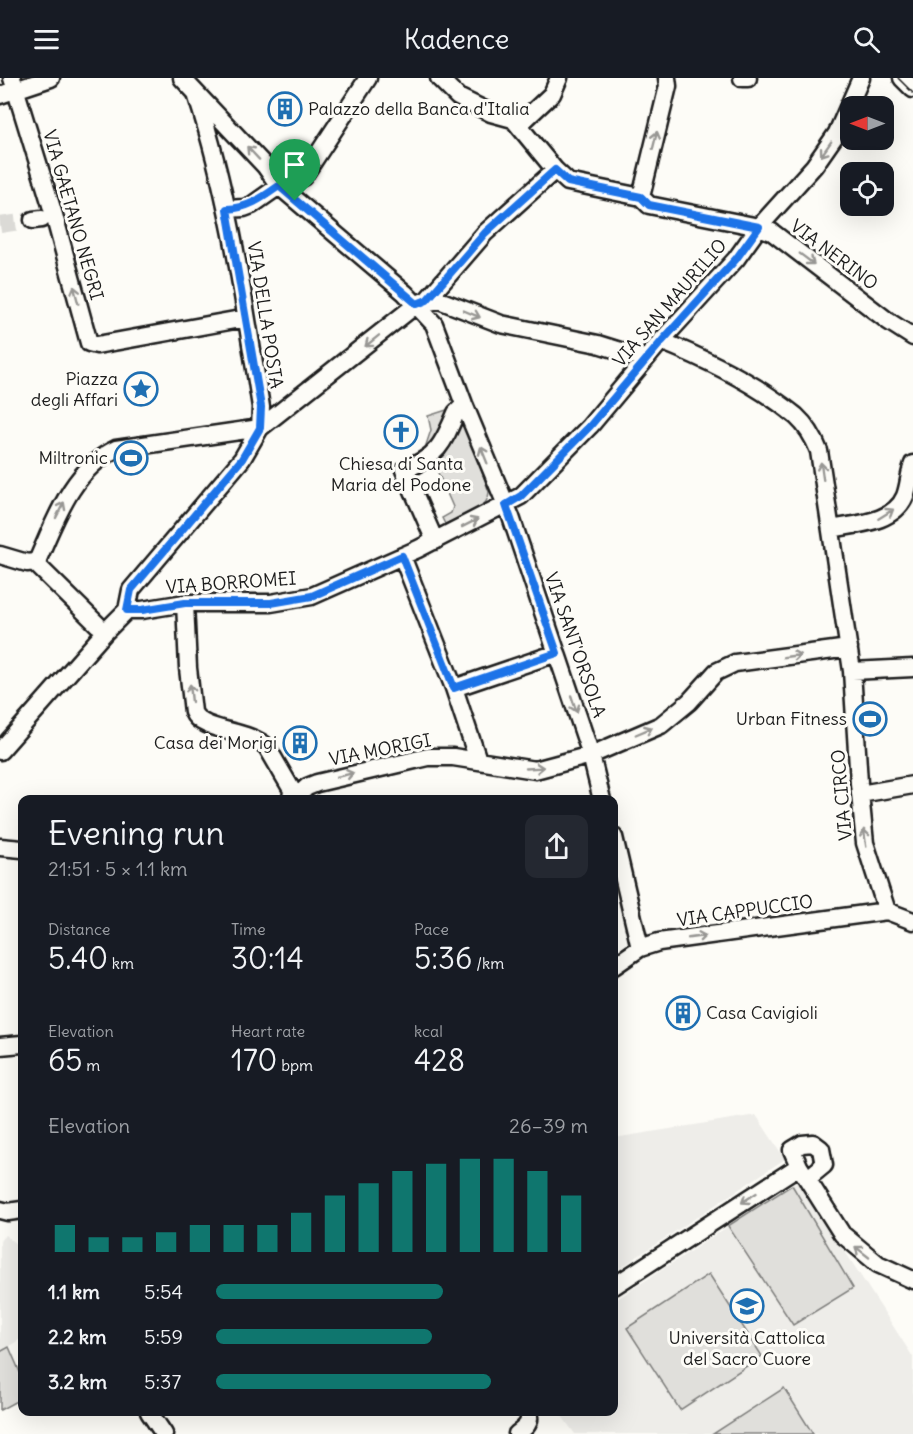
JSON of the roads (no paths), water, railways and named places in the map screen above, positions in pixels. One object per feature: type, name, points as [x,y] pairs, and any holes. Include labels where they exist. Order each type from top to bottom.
[{"type":"street","points":[[0,95],[15,84],[51,78]]},
{"type":"street","name":"VIA SANT'ORSOLA","points":[[182,78],[265,166],[279,186],[417,304],[434,324],[462,406],[506,505],[591,755],[601,795]]},
{"type":"street","points":[[227,209],[252,205],[279,186],[303,177],[368,78]]},
{"type":"street","points":[[0,751],[127,610],[131,590],[242,459],[260,428],[417,304],[427,300],[485,233],[555,170],[513,119],[458,97],[439,78]]},
{"type":"street","points":[[519,125],[552,94],[559,78]]},
{"type":"street","points":[[641,197],[668,86],[667,78]]},
{"type":"street","points":[[742,78],[748,78]]},
{"type":"street","name":"VIA SAN MAURILIO","points":[[435,541],[521,496],[590,426],[646,359],[736,259],[759,227],[814,166],[837,133],[861,78]]},
{"type":"street","points":[[902,78],[913,89]]},
{"type":"street","name":"VIA GAETANO NEGRI","points":[[15,84],[89,343],[97,345],[246,318]]},
{"type":"street","name":"VIA DELLA POSTA","points":[[195,91],[214,151],[227,209],[261,407],[260,428]]},
{"type":"street","name":"VIA NERINO","points":[[555,170],[568,182],[641,197],[649,205],[759,227],[772,232],[888,321],[913,337]]},
{"type":"street","points":[[417,304],[439,300],[501,324],[598,344],[646,359]]},
{"type":"street","name":"VIA CIRCO","points":[[662,341],[707,361],[797,417],[813,436],[819,450],[852,671],[860,794],[867,851],[887,911]]},
{"type":"street","points":[[435,541],[404,470],[439,449],[456,413],[462,406]]},
{"type":"street","points":[[0,555],[27,562],[34,562],[38,559],[62,506],[79,480],[105,453],[116,449],[260,428]]},
{"type":"street","points":[[831,529],[884,518],[900,504],[913,464]]},
{"type":"street","name":"VIA BORROMEI","points":[[127,610],[185,603],[271,603],[312,596],[435,541]]},
{"type":"street","points":[[402,556],[454,688],[478,760]]},
{"type":"street","points":[[34,562],[98,625]]},
{"type":"street","points":[[185,603],[188,668],[196,718],[205,724],[242,733],[261,741],[267,747],[292,790],[292,795]]},
{"type":"street","name":"VIA MORIGI","points":[[298,795],[307,787],[318,783],[428,757],[478,760],[535,770],[591,755],[661,725],[677,714],[716,672],[735,663],[849,648]]},
{"type":"street","points":[[454,688],[557,653]]},
{"type":"street","points":[[852,671],[913,668]]},
{"type":"street","points":[[860,794],[913,785]]},
{"type":"street","points":[[0,847],[18,849]]},
{"type":"street","points":[[618,854],[640,948]]},
{"type":"street","points":[[887,911],[913,921]]},
{"type":"street","name":"VIA CAPPUCCIO","points":[[618,963],[640,948],[659,942],[887,911]]},
{"type":"street","points":[[0,1046],[18,1044]]},
{"type":"street","points":[[618,1284],[803,1173],[842,1234],[851,1243],[878,1264],[913,1280]]},
{"type":"street","points":[[152,1416],[164,1434]]},
{"type":"street","points":[[517,1434],[527,1427],[529,1416]]},
{"type":"tunnel","points":[[0,225],[33,220]]},
{"type":"tram line","points":[[898,78],[913,93]]},
{"type":"place","name":"Palazzo della Banca d'Italia","points":[[285,109]]},
{"type":"place","name":"Piazza degli Affari","points":[[141,389]]},
{"type":"place","name":"Chiesa di Santa Maria del Podone","points":[[401,432]]},
{"type":"place","name":"Miltronic","points":[[131,458]]},
{"type":"place","name":"Urban Fitness","points":[[870,719]]},
{"type":"place","name":"Casa dei Morigi","points":[[300,743]]},
{"type":"place","name":"Casa Cavigioli","points":[[683,1013]]},
{"type":"place","name":"Università Cattolica del Sacro Cuore","points":[[747,1306]]}]
